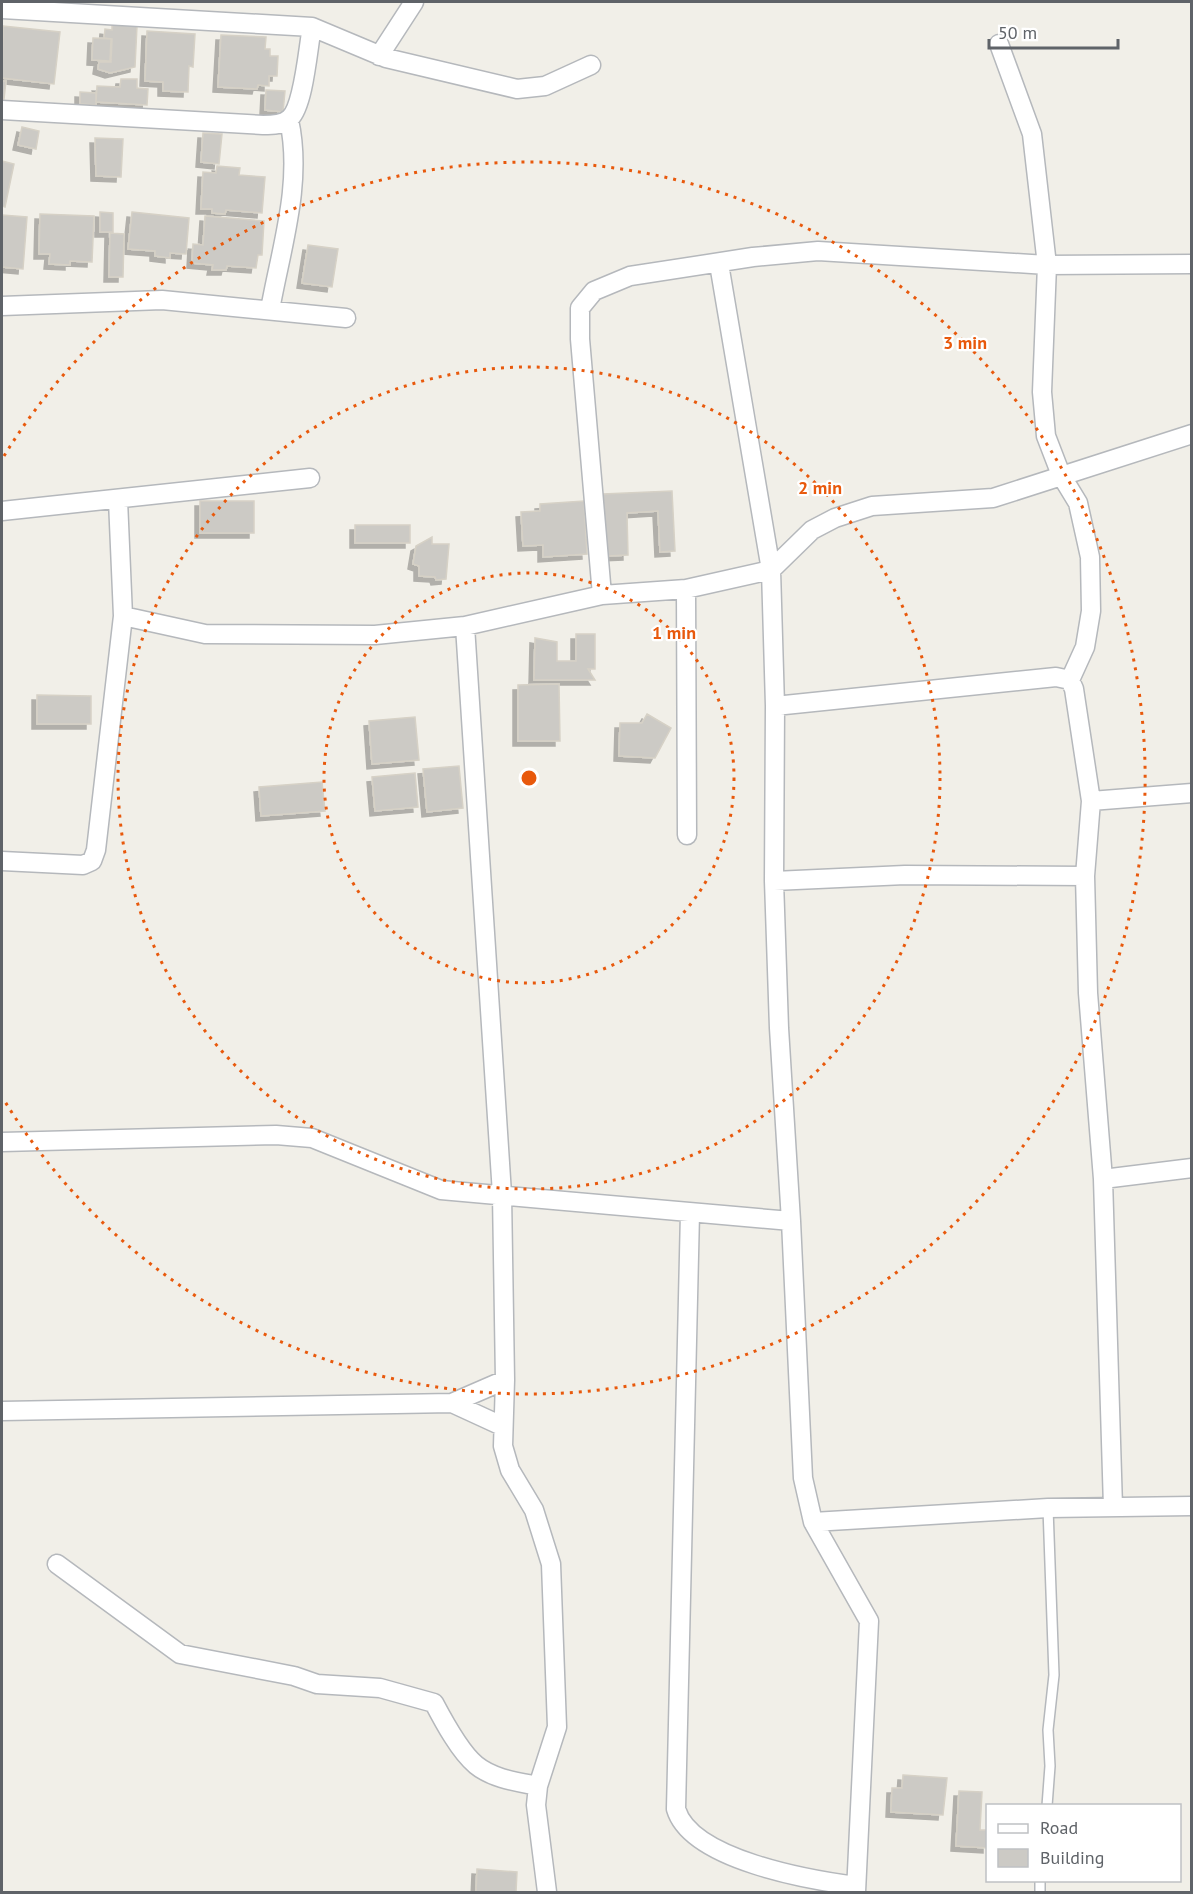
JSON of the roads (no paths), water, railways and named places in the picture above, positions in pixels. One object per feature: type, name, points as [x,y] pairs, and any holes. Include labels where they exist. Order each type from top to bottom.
[{"type":"street","points":[[378,56],[414,2]]},
{"type":"street","points":[[2,9],[312,27],[378,56],[517,89],[545,86],[591,66]]},
{"type":"street","points":[[270,310],[286,233],[294,169],[293,140],[289,120],[300,95],[312,27]]},
{"type":"street","points":[[999,44],[1032,134],[1047,265],[1042,392],[1046,436],[1061,475],[1078,502],[1090,557],[1091,611],[1085,647],[1070,680],[1074,689],[1091,801],[1085,876],[1088,993],[1103,1179],[1113,1507]]},
{"type":"street","points":[[2,110],[263,125],[273,125],[289,120]]},
{"type":"street","points":[[602,595],[580,339],[580,308],[594,291],[630,276],[818,251],[1047,265],[1191,264]]},
{"type":"street","points":[[690,1213],[676,1809],[683,1826],[690,1833],[740,1860],[768,1870],[856,1889],[869,1621],[857,1596],[838,1569],[813,1522],[803,1478],[779,1028],[774,881],[775,706],[771,570],[718,264]]},
{"type":"street","points":[[2,306],[162,300],[346,318]]},
{"type":"street","points":[[123,616],[205,634],[375,635],[465,626],[602,595],[686,589],[771,570],[812,530],[853,512],[893,504],[944,503],[993,498],[1191,434]]},
{"type":"street","points":[[2,511],[310,478]]},
{"type":"street","points":[[2,861],[83,865],[92,861],[96,850],[123,616],[118,500]]},
{"type":"street","points":[[686,589],[687,835]]},
{"type":"street","points":[[465,626],[502,1194],[505,1380],[503,1446],[510,1470],[534,1510],[551,1563],[557,1727],[538,1786],[536,1805],[547,1893]]},
{"type":"street","points":[[775,706],[1056,677],[1070,680]]},
{"type":"street","points":[[1091,801],[1191,793]]},
{"type":"street","points":[[774,881],[905,875],[1085,876]]},
{"type":"street","points":[[2,1142],[276,1135],[312,1138],[441,1190],[791,1221]]},
{"type":"street","points":[[1103,1179],[1191,1168]]},
{"type":"street","points":[[2,1411],[452,1403],[505,1380]]},
{"type":"street","points":[[452,1403],[502,1426]]},
{"type":"street","points":[[813,1522],[1048,1508],[1191,1506]]},
{"type":"street","points":[[57,1564],[180,1654],[294,1676],[317,1684],[380,1688],[434,1703],[450,1731],[476,1765],[507,1780],[538,1786]]},
{"type":"lane","points":[[1047,1804],[1050,1766],[1048,1730],[1054,1675],[1048,1508]]}]
